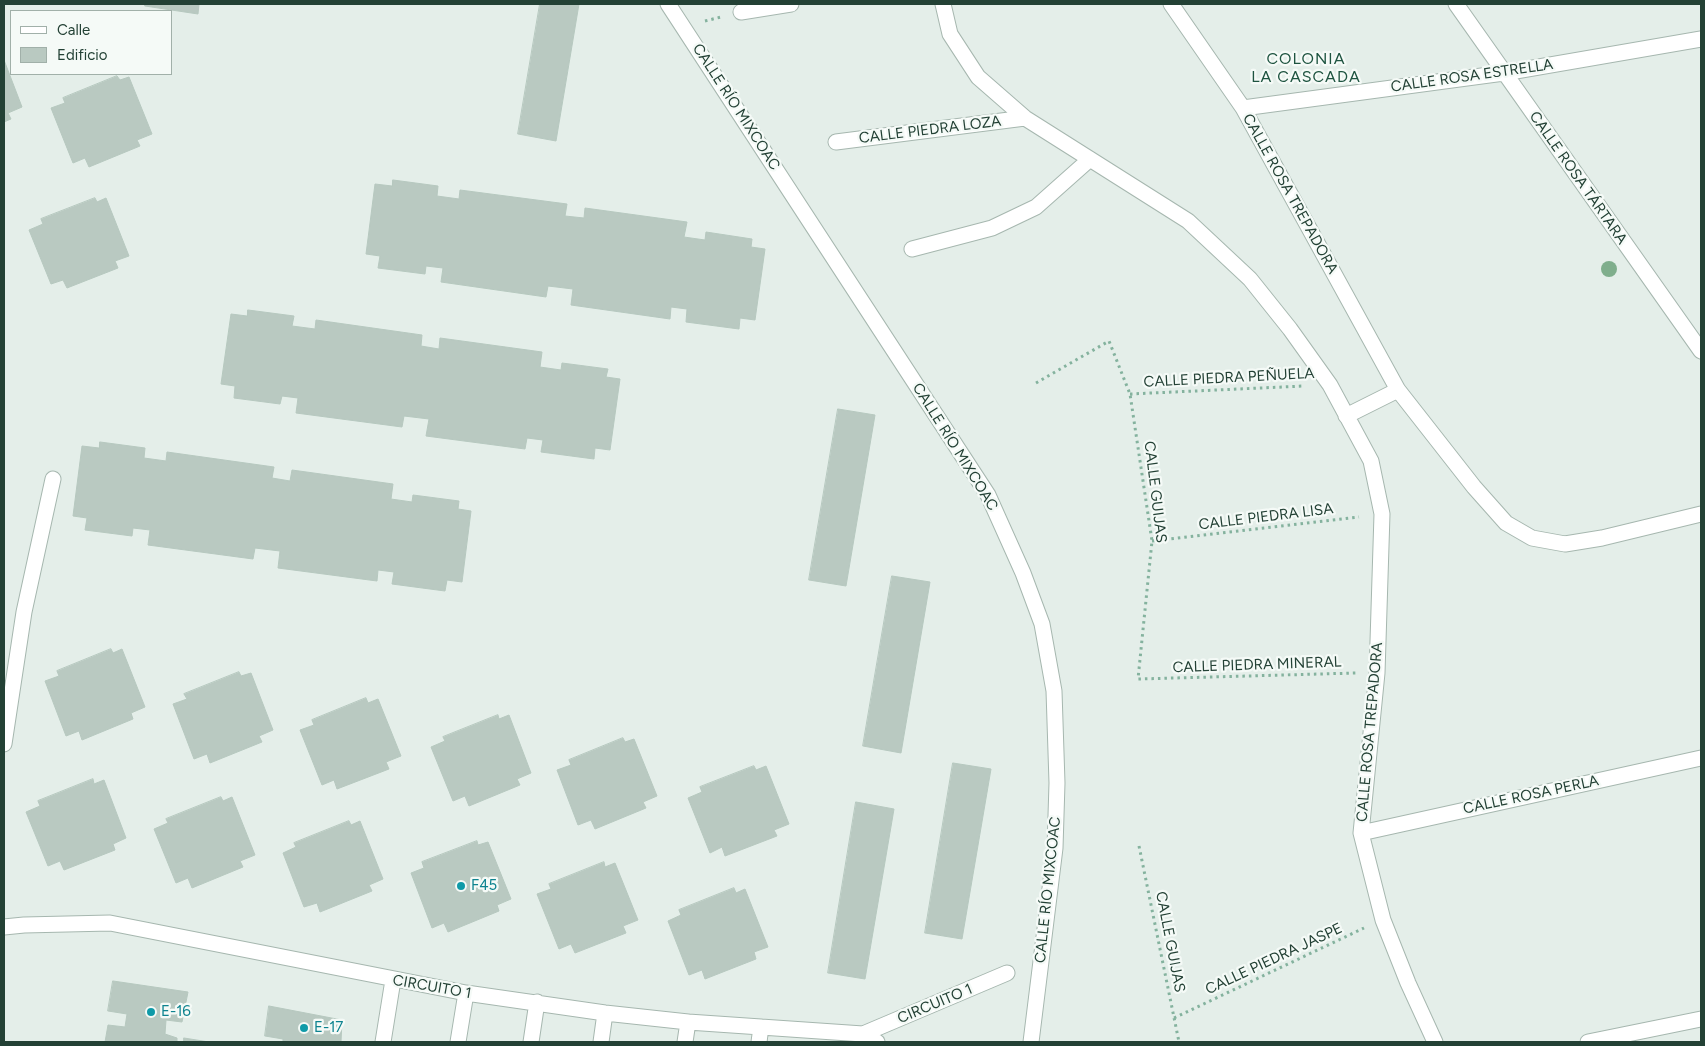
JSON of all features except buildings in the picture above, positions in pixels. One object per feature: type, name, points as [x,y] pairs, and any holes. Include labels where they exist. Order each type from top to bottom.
[{"type":"street","name":"CALLE RÍO MIXCOAC","points":[[668,4],[988,495],[1023,573],[1042,624],[1054,691],[1057,783],[1055,848],[1031,1042]]},
{"type":"street","points":[[741,12],[790,4]]},
{"type":"street","points":[[942,4],[950,34],[978,77],[1025,118],[1188,221],[1250,279],[1290,329],[1330,384],[1346,416],[1398,390]]},
{"type":"street","name":"CALLE ROSA TREPADORA","points":[[1171,4],[1243,108],[1398,390],[1474,487],[1506,523],[1532,538],[1565,544],[1602,538],[1701,514]]},
{"type":"street","name":"CALLE ROSA TÁRTARA","points":[[1456,4],[1701,351]]},
{"type":"street","name":"CALLE ROSA ESTRELLA","points":[[1243,108],[1504,73],[1701,38]]},
{"type":"street","name":"CALLE PIEDRA LOZA","points":[[836,142],[1025,118]]},
{"type":"street","points":[[912,249],[992,228],[1036,207],[1090,159]]},
{"type":"street","name":"CALLE ROSA TREPADORA","points":[[1346,416],[1371,461],[1382,514],[1377,673],[1361,833],[1382,920],[1435,1042]]},
{"type":"street","points":[[4,744],[24,612],[53,480]]},
{"type":"street","name":"CALLE ROSA PERLA","points":[[1361,833],[1701,758]]},
{"type":"street","name":"CIRCUITO 1","points":[[4,927],[110,923],[466,993],[605,1013],[688,1022],[761,1027],[836,1037],[863,1034],[1007,974]]},
{"type":"street","points":[[383,1042],[393,980]]},
{"type":"street","points":[[458,1042],[466,993]]},
{"type":"street","points":[[531,1042],[537,1002]]},
{"type":"street","points":[[601,1042],[605,1013]]},
{"type":"street","points":[[1588,1042],[1701,1019]]},
{"type":"street","points":[[685,1042],[688,1022]]},
{"type":"street","points":[[759,1042],[761,1027]]},
{"type":"street","name":"CIRCUITO 1","points":[[863,1034],[877,1042]]},
{"type":"path","points":[[685,28],[741,12]]},
{"type":"path","name":"CALLE GUIJAS","points":[[1036,383],[1109,341],[1130,394],[1152,541],[1138,679]]},
{"type":"path","name":"CALLE PIEDRA PEÑUELA","points":[[1130,394],[1330,384]]},
{"type":"path","name":"CALLE PIEDRA LISA","points":[[1152,541],[1382,514]]},
{"type":"path","name":"CALLE PIEDRA MINERAL","points":[[1138,679],[1377,673]]},
{"type":"path","name":"CALLE GUIJAS","points":[[1139,846],[1180,1042]]},
{"type":"path","name":"CALLE PIEDRA JASPE","points":[[1174,1018],[1382,920]]},
{"type":"place","name":"F45","points":[[461,886]]},
{"type":"place","name":"E-16","points":[[151,1012]]},
{"type":"place","name":"E-17","points":[[304,1028]]},
{"type":"district","name":"COLONIA LA CASCADA","points":[[1306,68]]}]
